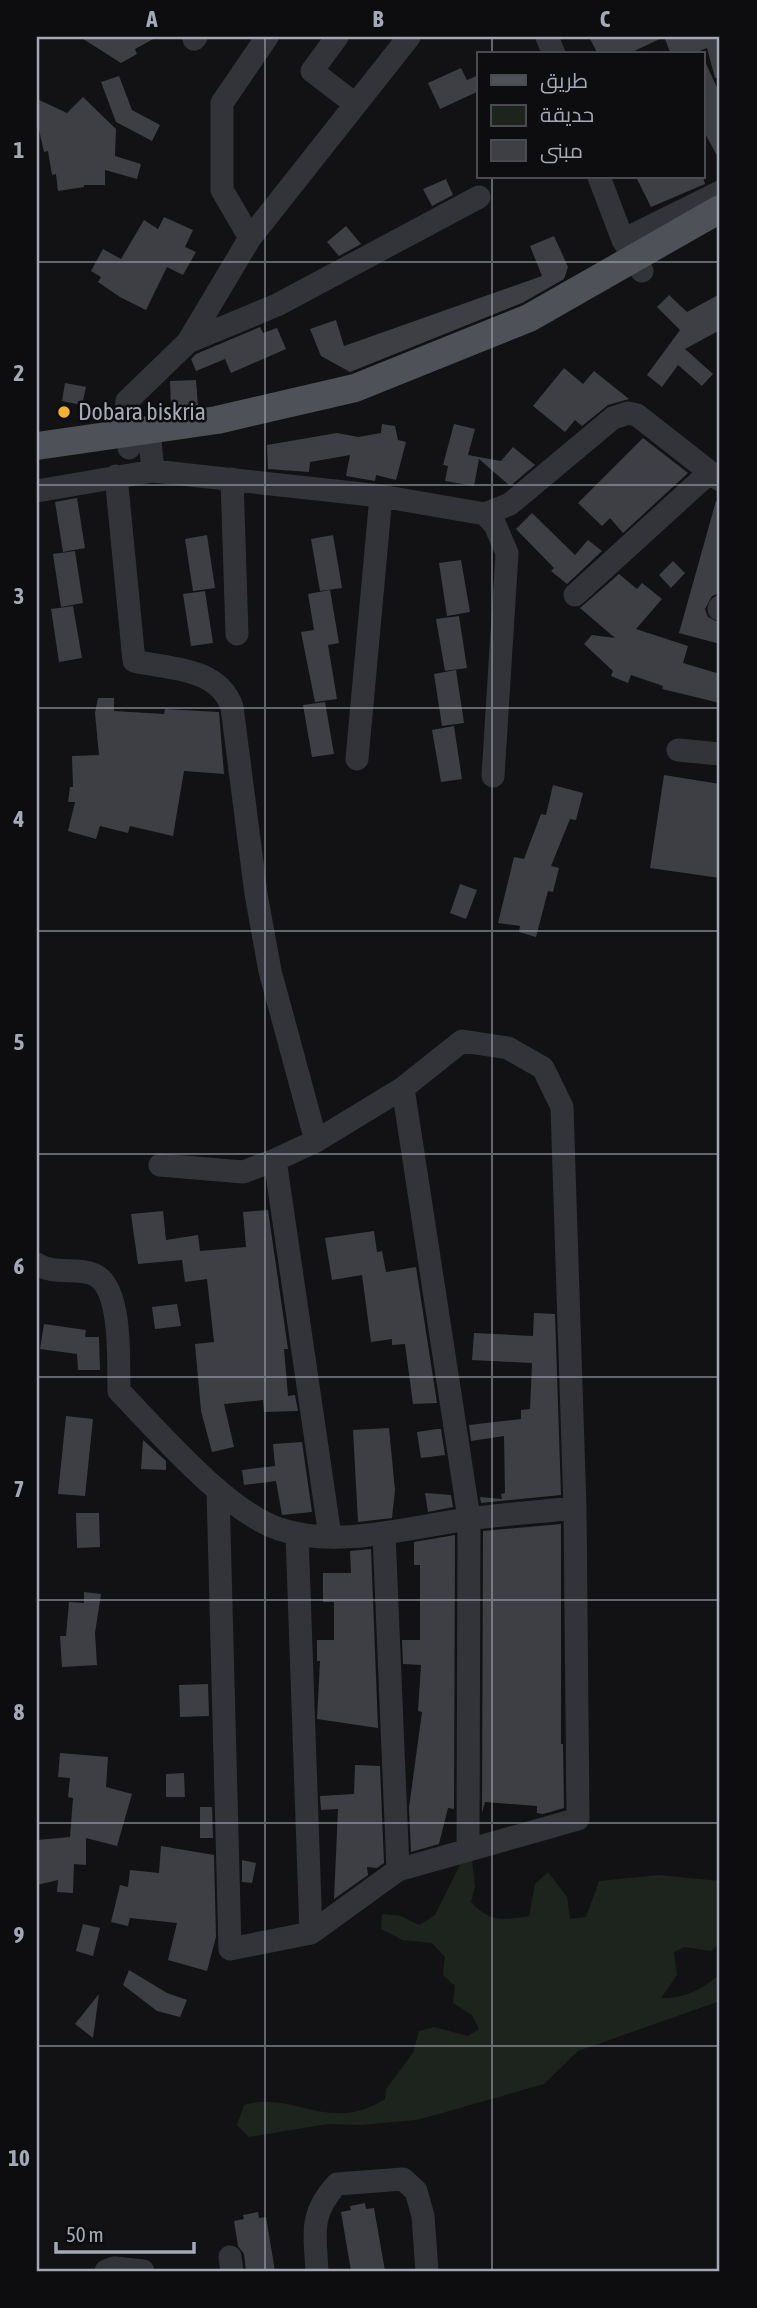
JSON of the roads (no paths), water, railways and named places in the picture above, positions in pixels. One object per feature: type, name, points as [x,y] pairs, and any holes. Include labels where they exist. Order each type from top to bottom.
[{"type":"main road","points":[[37,457],[141,445],[294,420],[426,379],[568,317],[632,256],[720,209]]},
{"type":"main road","points":[[632,256],[720,230]]},
{"type":"street","points":[[250,238],[222,190],[222,103],[267,37]]},
{"type":"street","points":[[337,37],[312,71],[355,104]]},
{"type":"street","points":[[141,445],[127,401],[188,342],[250,238],[409,37]]},
{"type":"street","points":[[599,178],[632,256],[720,192]]},
{"type":"street","points":[[188,342],[277,305],[479,197]]},
{"type":"street","points":[[141,445],[232,479],[381,496],[485,514],[510,504],[619,414],[637,415],[715,476],[575,595]]},
{"type":"street","points":[[37,491],[116,476],[141,445]]},
{"type":"street","points":[[116,476],[134,661],[197,673],[214,680],[227,693],[232,707],[256,894],[270,971],[316,1141]]},
{"type":"street","points":[[232,479],[237,634]]},
{"type":"street","points":[[357,759],[381,496]]},
{"type":"street","points":[[485,514],[495,525],[506,553],[493,776]]},
{"type":"street","points":[[678,750],[720,754]]},
{"type":"street","points":[[160,1165],[243,1172],[275,1160],[316,1141],[403,1088],[462,1041],[508,1048],[543,1068],[562,1107],[575,1508],[578,1819],[398,1870],[311,1933],[230,1949],[218,1490]]},
{"type":"street","points":[[403,1088],[469,1518],[468,1849]]},
{"type":"street","points":[[275,1160],[330,1536]]},
{"type":"street","points":[[37,1264],[47,1271],[95,1276],[106,1286],[114,1302],[119,1391],[218,1490],[277,1528],[297,1534],[330,1536],[384,1533],[469,1518],[575,1508]]},
{"type":"street","points":[[384,1533],[398,1870]]},
{"type":"street","points":[[297,1534],[311,1933]]},
{"type":"street","points":[[317,2271],[314,2223],[323,2200],[330,2192],[337,2185],[403,2179],[416,2191],[423,2216],[427,2271]]},
{"type":"street","points":[[106,2271],[114,2268],[143,2271]]},
{"type":"place","name":"Dobara biskria","points":[[64,412]]}]
